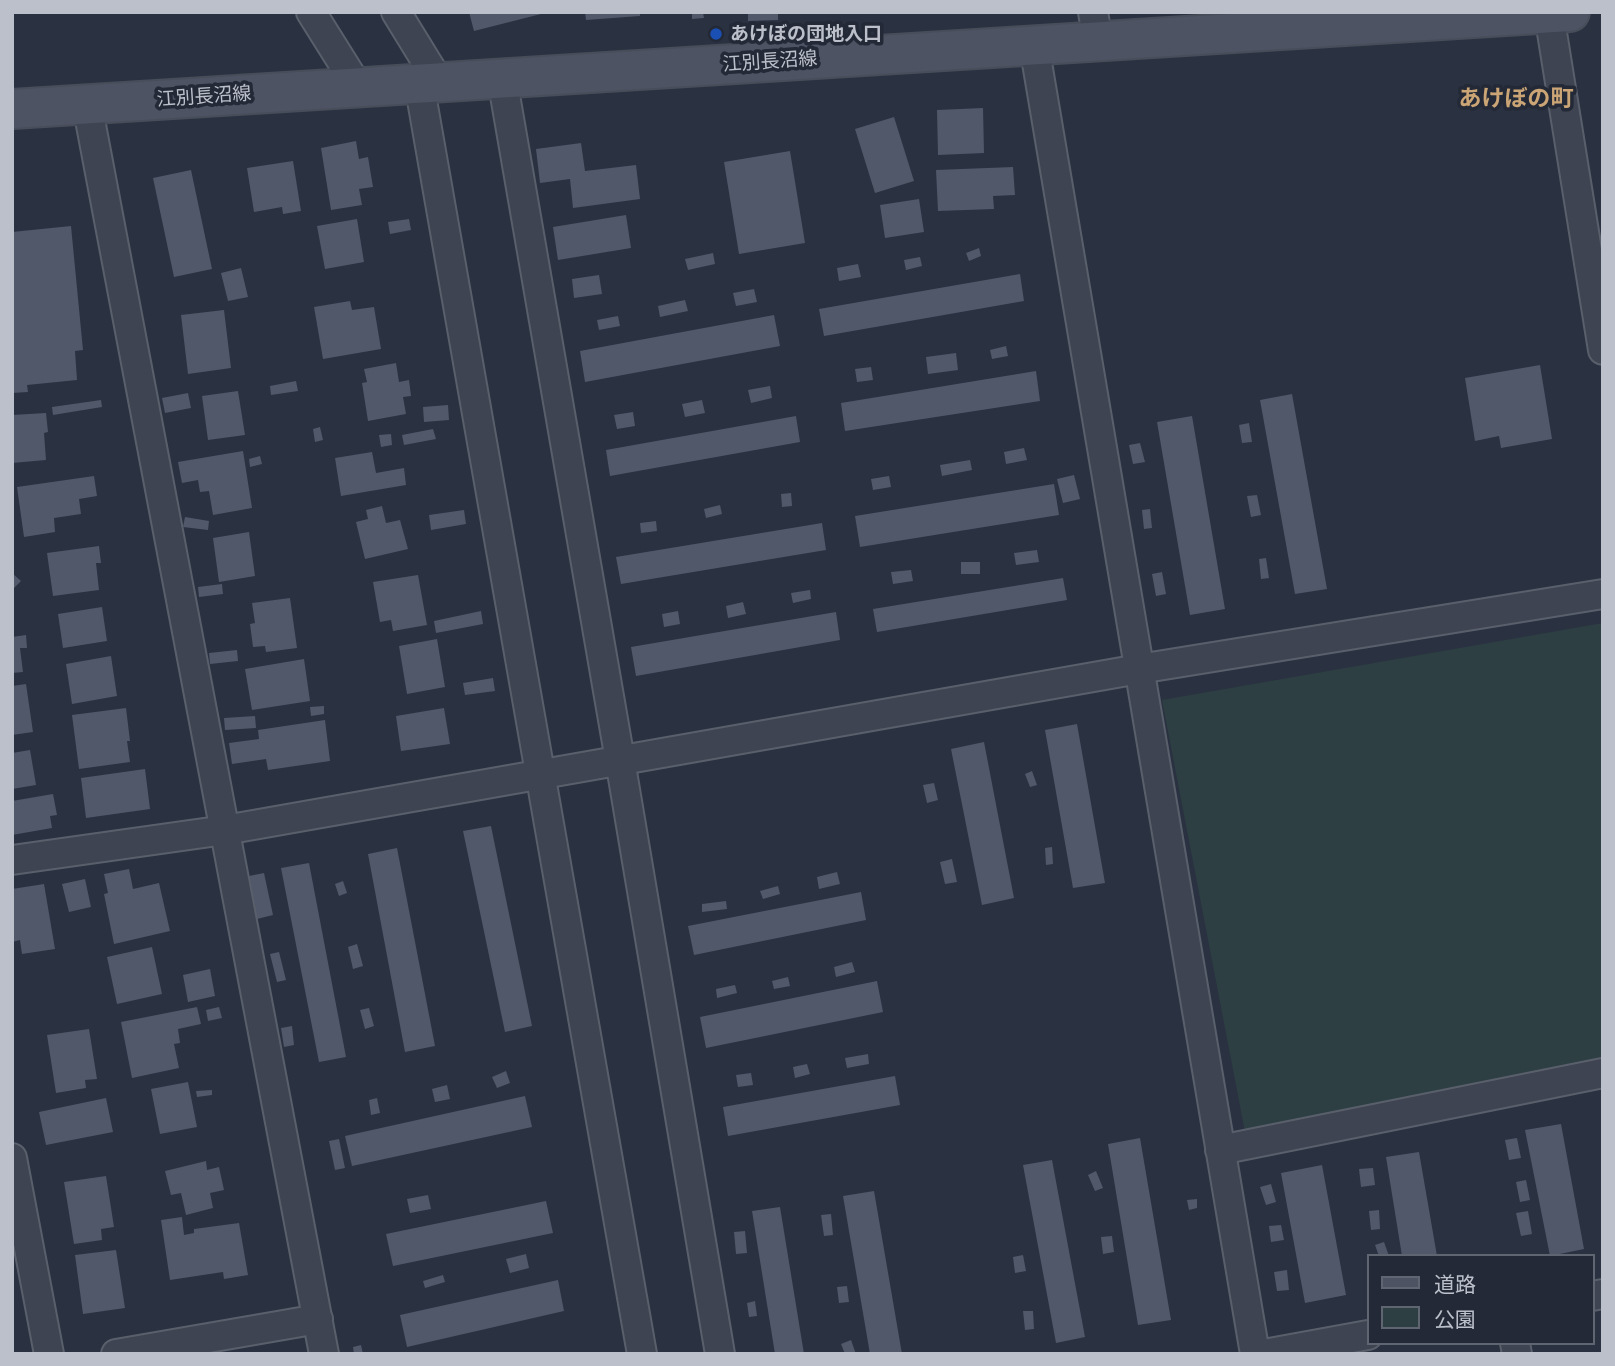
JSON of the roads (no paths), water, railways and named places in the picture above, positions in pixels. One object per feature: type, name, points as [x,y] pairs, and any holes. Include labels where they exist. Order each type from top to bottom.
[{"type":"main road","name":"江別長沼線","points":[[12,109],[1034,45],[1096,27],[1560,13]]},
{"type":"street","points":[[311,12],[358,87]]},
{"type":"street","points":[[396,12],[429,83],[540,774],[642,1354]]},
{"type":"street","points":[[1560,13],[1597,274],[1603,350]]},
{"type":"street","points":[[1034,45],[1255,1354]]},
{"type":"street","points":[[502,78],[720,1354]]},
{"type":"street","points":[[87,104],[324,1354]]},
{"type":"street","points":[[12,860],[225,830],[1139,669],[1603,594]]},
{"type":"street","points":[[1220,1150],[1603,1073]]},
{"type":"street","points":[[12,1158],[49,1354]]},
{"type":"street","points":[[116,1354],[318,1320]]},
{"type":"street","points":[[1264,1354],[1366,1335]]},
{"type":"place","name":"あけぼの団地入口","points":[[716,34]]},
{"type":"district","name":"あけぼの町","points":[[1516,99]]}]
